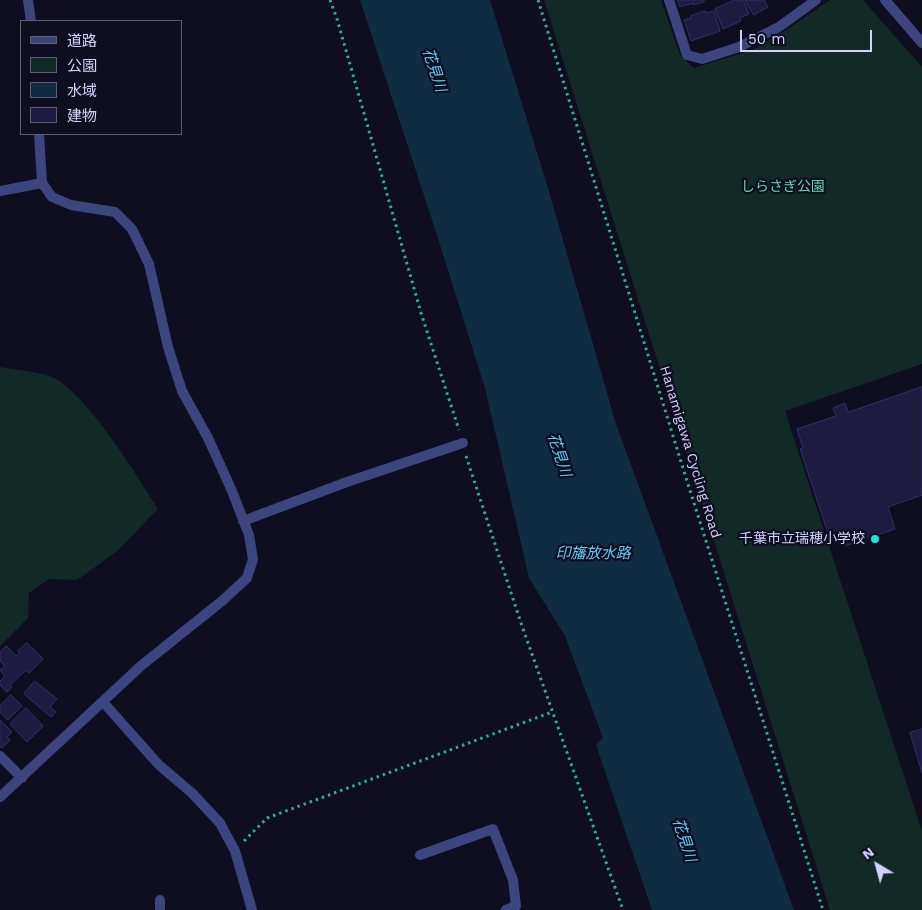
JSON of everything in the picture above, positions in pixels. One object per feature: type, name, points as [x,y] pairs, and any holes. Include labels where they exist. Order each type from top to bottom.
[{"type":"street","points":[[28,0],[31,20]]},
{"type":"street","points":[[669,0],[687,55],[702,59],[739,47],[779,27],[816,0]]},
{"type":"street","points":[[885,0],[922,43]]},
{"type":"street","points":[[0,797],[142,665],[222,601],[247,578],[253,559],[249,535],[244,521],[208,438],[182,391],[168,347],[148,264],[132,229],[115,212],[71,205],[52,197],[42,183],[39,135]]},
{"type":"street","points":[[0,191],[42,183]]},
{"type":"street","points":[[244,521],[347,482],[463,444]]},
{"type":"street","points":[[103,702],[159,765],[184,785],[220,823],[235,851],[252,910]]},
{"type":"street","points":[[0,756],[22,778]]},
{"type":"street","points":[[420,855],[493,829],[513,880],[513,909]]},
{"type":"path","points":[[330,0],[421,313],[463,444],[522,626],[623,910]]},
{"type":"path","name":"Hanamigawa Cycling Road","points":[[538,0],[681,462],[823,910]]},
{"type":"path","points":[[235,851],[267,818],[552,712]]},
{"type":"green space","name":"しらさぎ公園","points":[[544,0],[661,0],[680,55],[694,68],[753,50],[830,0],[863,0],[922,67],[922,364],[785,411],[922,831],[922,910],[830,910]]},
{"type":"green space","points":[[0,367],[49,376],[63,384],[78,397],[109,435],[158,509],[116,552],[77,580],[49,579],[29,593],[28,618],[0,646]]},
{"type":"water","name":"印旛放水路","points":[[360,0],[490,0],[548,188],[616,424],[794,910],[652,910],[596,745],[603,738],[565,636],[529,578],[485,388]]},
{"type":"building","points":[[678,0],[704,0],[704,2],[680,7]]},
{"type":"building","points":[[735,0],[743,0],[749,14],[740,18],[741,21],[723,29],[715,9]]},
{"type":"building","points":[[745,0],[764,0],[768,7],[754,15]]},
{"type":"building","points":[[705,11],[705,13],[714,11],[720,31],[691,41],[684,20]]},
{"type":"building","points":[[922,387],[922,495],[888,507],[895,529],[845,546],[843,539],[837,541],[835,537],[830,539],[800,449],[803,448],[797,429],[836,416],[833,408],[845,403],[848,412]]},
{"type":"building","points":[[27,643],[43,659],[29,673],[26,670],[10,685],[12,687],[7,692],[0,685],[0,681],[5,676],[0,670],[5,666],[0,661],[0,652],[6,646],[16,656],[20,653],[18,651]]},
{"type":"building","points":[[35,681],[57,699],[50,707],[56,712],[51,717],[24,694]]},
{"type":"building","points":[[11,695],[22,706],[8,720],[0,712],[0,706]]},
{"type":"building","points":[[26,708],[43,726],[27,742],[10,724]]},
{"type":"building","points":[[0,720],[12,732],[7,737],[10,740],[2,748],[0,746]]},
{"type":"building","points":[[922,729],[922,773],[910,733]]},
{"type":"place","name":"千葉市立瑞穂小学校","points":[[875,539]]},
{"type":"water label","name":"花見川","points":[[434,70]]},
{"type":"water label","name":"花見川","points":[[559,455]]},
{"type":"water label","name":"花見川","points":[[684,840]]}]
